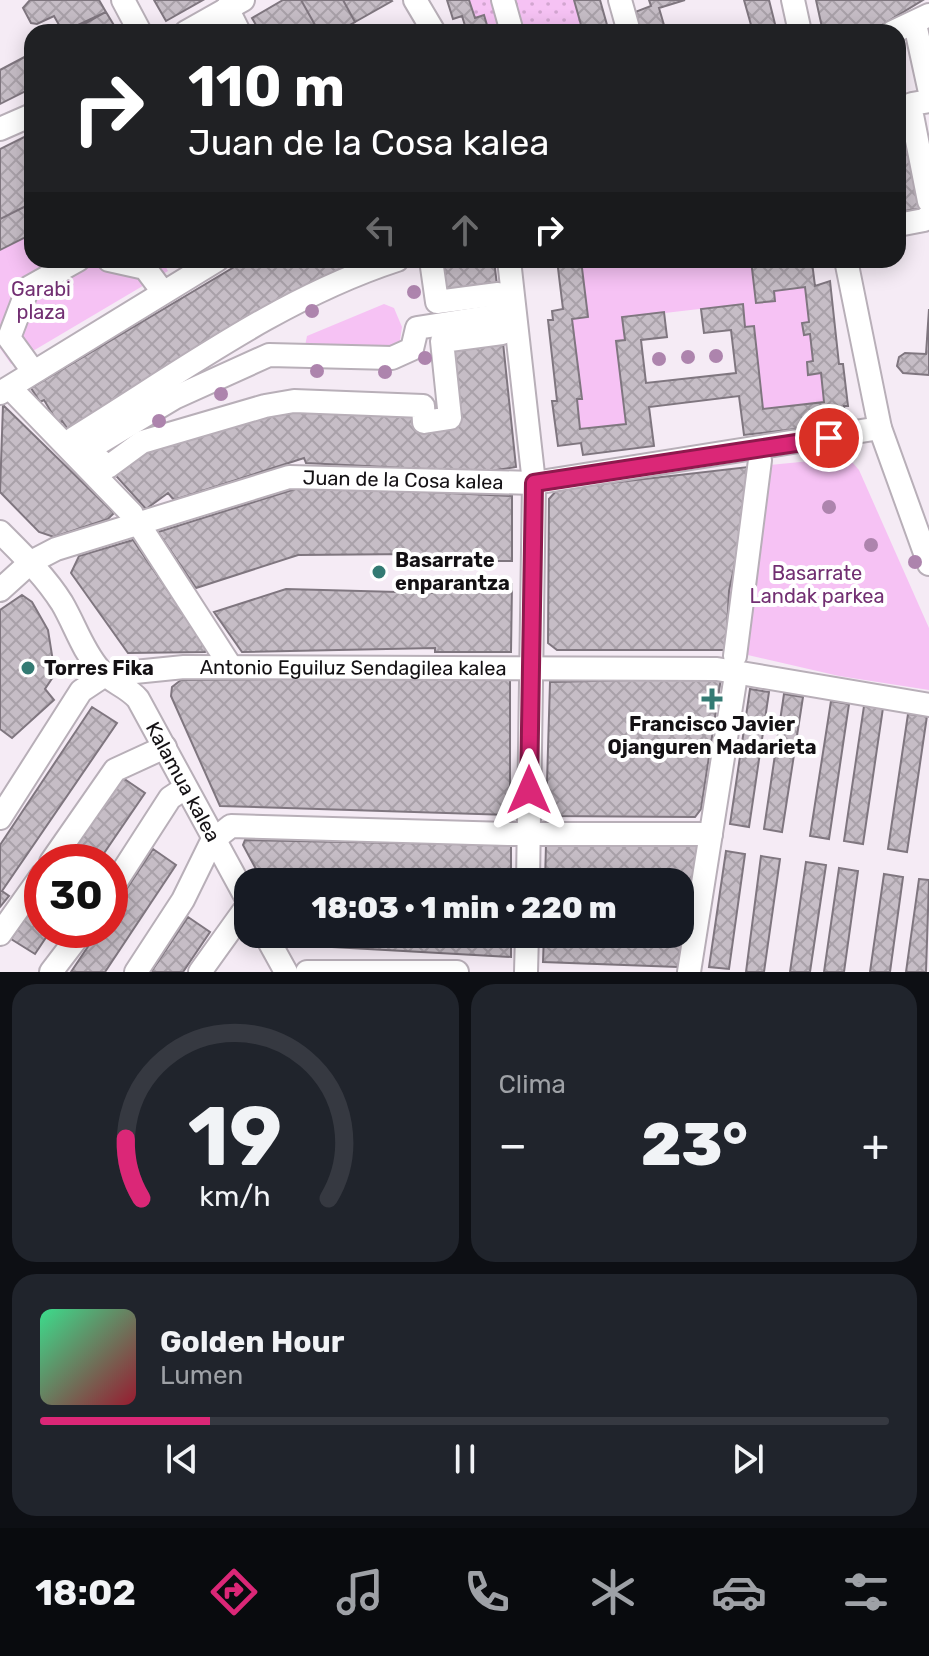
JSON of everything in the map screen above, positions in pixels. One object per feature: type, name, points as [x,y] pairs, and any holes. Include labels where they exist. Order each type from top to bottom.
[{"type":"street","points":[[123,0],[136,24]]},
{"type":"street","points":[[415,0],[429,24]]},
{"type":"street","points":[[503,0],[510,24]]},
{"type":"street","points":[[620,0],[627,24]]},
{"type":"street","points":[[793,0],[798,24]]},
{"type":"street","points":[[200,24],[235,4],[238,24]]},
{"type":"street","points":[[912,24],[929,88]]},
{"type":"street","points":[[929,101],[912,104],[911,110],[929,201]]},
{"type":"street","points":[[0,129],[24,118]]},
{"type":"street","points":[[906,223],[929,216]]},
{"type":"street","points":[[33,371],[9,338],[28,288],[64,268]]},
{"type":"street","points":[[145,268],[163,292]]},
{"type":"street","points":[[204,268],[33,371],[8,393],[82,454],[135,519],[231,667]]},
{"type":"street","points":[[373,268],[343,278],[279,311],[74,438],[82,454],[108,467],[142,442],[265,406],[294,401],[423,406],[424,422],[450,418],[442,341],[502,333],[504,314],[498,294],[437,302],[432,268]]},
{"type":"street","points":[[510,268],[534,483],[528,868]]},
{"type":"street","points":[[848,268],[880,428],[925,540],[929,564]]},
{"type":"street","points":[[82,454],[174,398],[269,355],[392,358],[412,349],[417,328],[504,314]]},
{"type":"street","name":"Juan de la Cosa kalea","points":[[0,590],[31,562],[56,549],[135,519],[289,477],[534,483],[880,428]]},
{"type":"street","points":[[689,972],[735,665],[760,460]]},
{"type":"street","name":"Kalamua kalea","points":[[0,532],[31,562],[68,617],[88,655],[105,675],[127,687],[138,699],[165,747],[178,793],[234,879]]},
{"type":"street","points":[[0,818],[78,695],[68,617]]},
{"type":"street","name":"Antonio Eguiluz Sendagilea kalea","points":[[78,695],[105,675],[184,667],[717,669],[735,665],[929,705]]},
{"type":"street","points":[[64,844],[115,770],[165,747]]},
{"type":"street","points":[[126,844],[153,805],[178,793]]},
{"type":"street","points":[[128,865],[178,793]]},
{"type":"street","points":[[136,972],[183,900],[212,841],[231,826],[529,834],[711,834]]},
{"type":"street","points":[[119,972],[180,878],[200,862]]},
{"type":"street","points":[[0,934],[24,900]]},
{"type":"street","points":[[200,972],[234,923]]},
{"type":"street","points":[[36,972],[54,948]]},
{"type":"street","points":[[51,972],[69,948]]},
{"type":"street","points":[[273,948],[286,972]]},
{"type":"street","points":[[526,972],[527,948]]},
{"type":"street","points":[[307,972],[457,972]]},
{"type":"green space","points":[[469,0],[574,0],[581,24],[486,24],[484,16],[475,18]]},
{"type":"green space","name":"Garabi plaza","points":[[24,238],[24,268],[166,268],[168,271],[11,364],[0,348],[0,250]]},
{"type":"green space","points":[[582,268],[752,268],[756,303],[775,301],[774,291],[805,287],[809,322],[802,323],[804,335],[810,334],[813,361],[807,362],[808,374],[821,373],[824,402],[763,409],[754,327],[745,327],[742,304],[622,318],[625,340],[616,341],[626,424],[580,429],[577,399],[581,399],[572,319],[588,316]]},
{"type":"green space","points":[[384,304],[394,308],[402,327],[399,347],[391,352],[305,346],[307,336]]},
{"type":"green space","name":"Basarrate Landak parkea","points":[[841,458],[852,462],[859,470],[929,628],[929,690],[839,676],[726,650],[729,591],[748,467]]},
{"type":"building","points":[[30,0],[99,0],[106,12],[80,24],[58,24],[54,16],[37,24],[31,23],[23,8]]},
{"type":"building","points":[[154,0],[203,0],[166,21]]},
{"type":"building","points":[[283,0],[301,0],[314,24],[255,24],[252,18]]},
{"type":"building","points":[[301,0],[343,0],[355,22],[351,24],[314,24]]},
{"type":"building","points":[[343,0],[391,0],[392,1],[355,22]]},
{"type":"building","points":[[447,0],[469,0],[475,18],[484,15],[487,24],[464,24],[462,16],[453,19]]},
{"type":"building","points":[[574,0],[600,0],[607,24],[581,24]]},
{"type":"building","points":[[649,0],[685,0],[659,8],[664,24],[638,24],[635,12],[651,6]]},
{"type":"building","points":[[744,0],[769,0],[775,24],[751,24]]},
{"type":"building","points":[[816,0],[923,0],[884,24],[821,24]]},
{"type":"building","points":[[106,12],[113,24],[84,24]]},
{"type":"building","points":[[24,57],[24,92],[0,104],[0,70]]},
{"type":"building","points":[[906,112],[924,208],[906,211]]},
{"type":"building","points":[[24,137],[24,207],[0,219],[0,149]]},
{"type":"building","points":[[24,207],[24,238],[0,250],[0,219]]},
{"type":"building","points":[[233,268],[373,268],[343,278],[74,438],[62,421],[59,425],[44,400],[40,402],[31,388]]},
{"type":"building","points":[[432,268],[495,268],[498,294],[437,302]]},
{"type":"building","points":[[558,268],[582,268],[588,317],[572,319],[582,399],[577,399],[580,429],[626,424],[616,341],[625,340],[622,317],[664,312],[667,337],[641,340],[646,383],[736,373],[731,330],[704,333],[701,309],[743,304],[745,327],[754,326],[763,409],[824,402],[821,373],[808,375],[807,362],[813,361],[810,334],[804,335],[802,323],[809,322],[805,287],[774,291],[775,301],[756,303],[752,268],[813,268],[815,286],[830,281],[839,364],[843,364],[848,406],[844,406],[846,423],[744,435],[739,396],[649,407],[654,446],[583,455],[581,443],[558,446],[552,401],[557,401],[548,320],[553,320],[552,311],[563,309]]},
{"type":"building","points":[[929,309],[929,375],[903,373],[897,366],[899,357],[905,353],[926,354]]},
{"type":"building","points":[[502,333],[516,467],[483,472],[306,463],[304,458],[174,500],[168,493],[146,509],[108,467],[265,406],[423,406],[450,418],[442,341]]},
{"type":"building","points":[[3,405],[114,513],[108,519],[54,537],[39,532],[0,492]]},
{"type":"building","points":[[748,467],[750,496],[729,591],[726,650],[557,650],[548,643],[549,499],[558,489]]},
{"type":"building","points":[[305,486],[512,496],[512,561],[436,561],[436,555],[413,554],[298,555],[196,588],[158,532]]},
{"type":"building","points":[[133,540],[207,648],[205,652],[128,653],[71,573],[79,556]]},
{"type":"building","points":[[440,584],[512,584],[511,652],[435,652],[435,648],[242,652],[214,612],[286,589],[435,593],[435,590],[441,590]]},
{"type":"building","name":"Torres Fika","points":[[22,595],[32,602],[48,630],[55,674],[45,689],[54,700],[12,738],[0,729],[0,610]]},
{"type":"building","points":[[510,677],[510,815],[220,806],[171,696],[172,687],[181,680]]},
{"type":"building","points":[[721,678],[701,809],[695,817],[546,816],[550,682]]},
{"type":"building","points":[[750,689],[769,692],[749,827],[730,824]]},
{"type":"building","points":[[784,694],[803,697],[782,832],[764,829]]},
{"type":"building","points":[[831,701],[849,704],[829,839],[810,836]]},
{"type":"building","points":[[864,706],[883,708],[863,844],[844,841]]},
{"type":"building","points":[[92,707],[117,723],[34,844],[24,844],[24,859],[2,891],[9,896],[0,907],[0,845]]},
{"type":"building","points":[[908,714],[927,716],[907,852],[888,849]]},
{"type":"building","points":[[120,776],[145,793],[110,844],[75,844]]},
{"type":"building","points":[[245,840],[511,845],[511,868],[255,868],[243,845]]},
{"type":"building","points":[[546,844],[699,844],[694,873],[694,868],[545,868]]},
{"type":"building","points":[[153,849],[176,865],[128,937],[128,887]]},
{"type":"building","points":[[726,851],[745,854],[729,969],[709,967]]},
{"type":"building","points":[[761,856],[780,859],[764,972],[746,972]]},
{"type":"building","points":[[806,862],[826,865],[810,972],[790,972]]},
{"type":"building","points":[[839,868],[858,871],[844,972],[824,972]]},
{"type":"building","points":[[884,874],[903,877],[890,972],[870,972]]},
{"type":"building","points":[[919,879],[929,880],[926,972],[906,972]]},
{"type":"building","points":[[188,917],[210,932],[183,972],[151,972]]},
{"type":"building","points":[[24,920],[24,947],[11,939]]},
{"type":"building","points":[[25,948],[39,948],[35,954]]},
{"type":"building","points":[[87,948],[121,948],[105,972],[71,972]]},
{"type":"building","points":[[350,948],[511,948],[511,957]]},
{"type":"building","points":[[544,948],[681,948],[678,967],[543,962]]},
{"type":"place","name":"Basarrate enparantza","points":[[379,572]]},
{"type":"place","name":"Torres Fika","points":[[28,668]]},
{"type":"place","name":"Francisco Javier Ojanguren Madarieta","points":[[712,699]]},
{"type":"route","points":[[529,790],[534,483],[829,438]]}]
